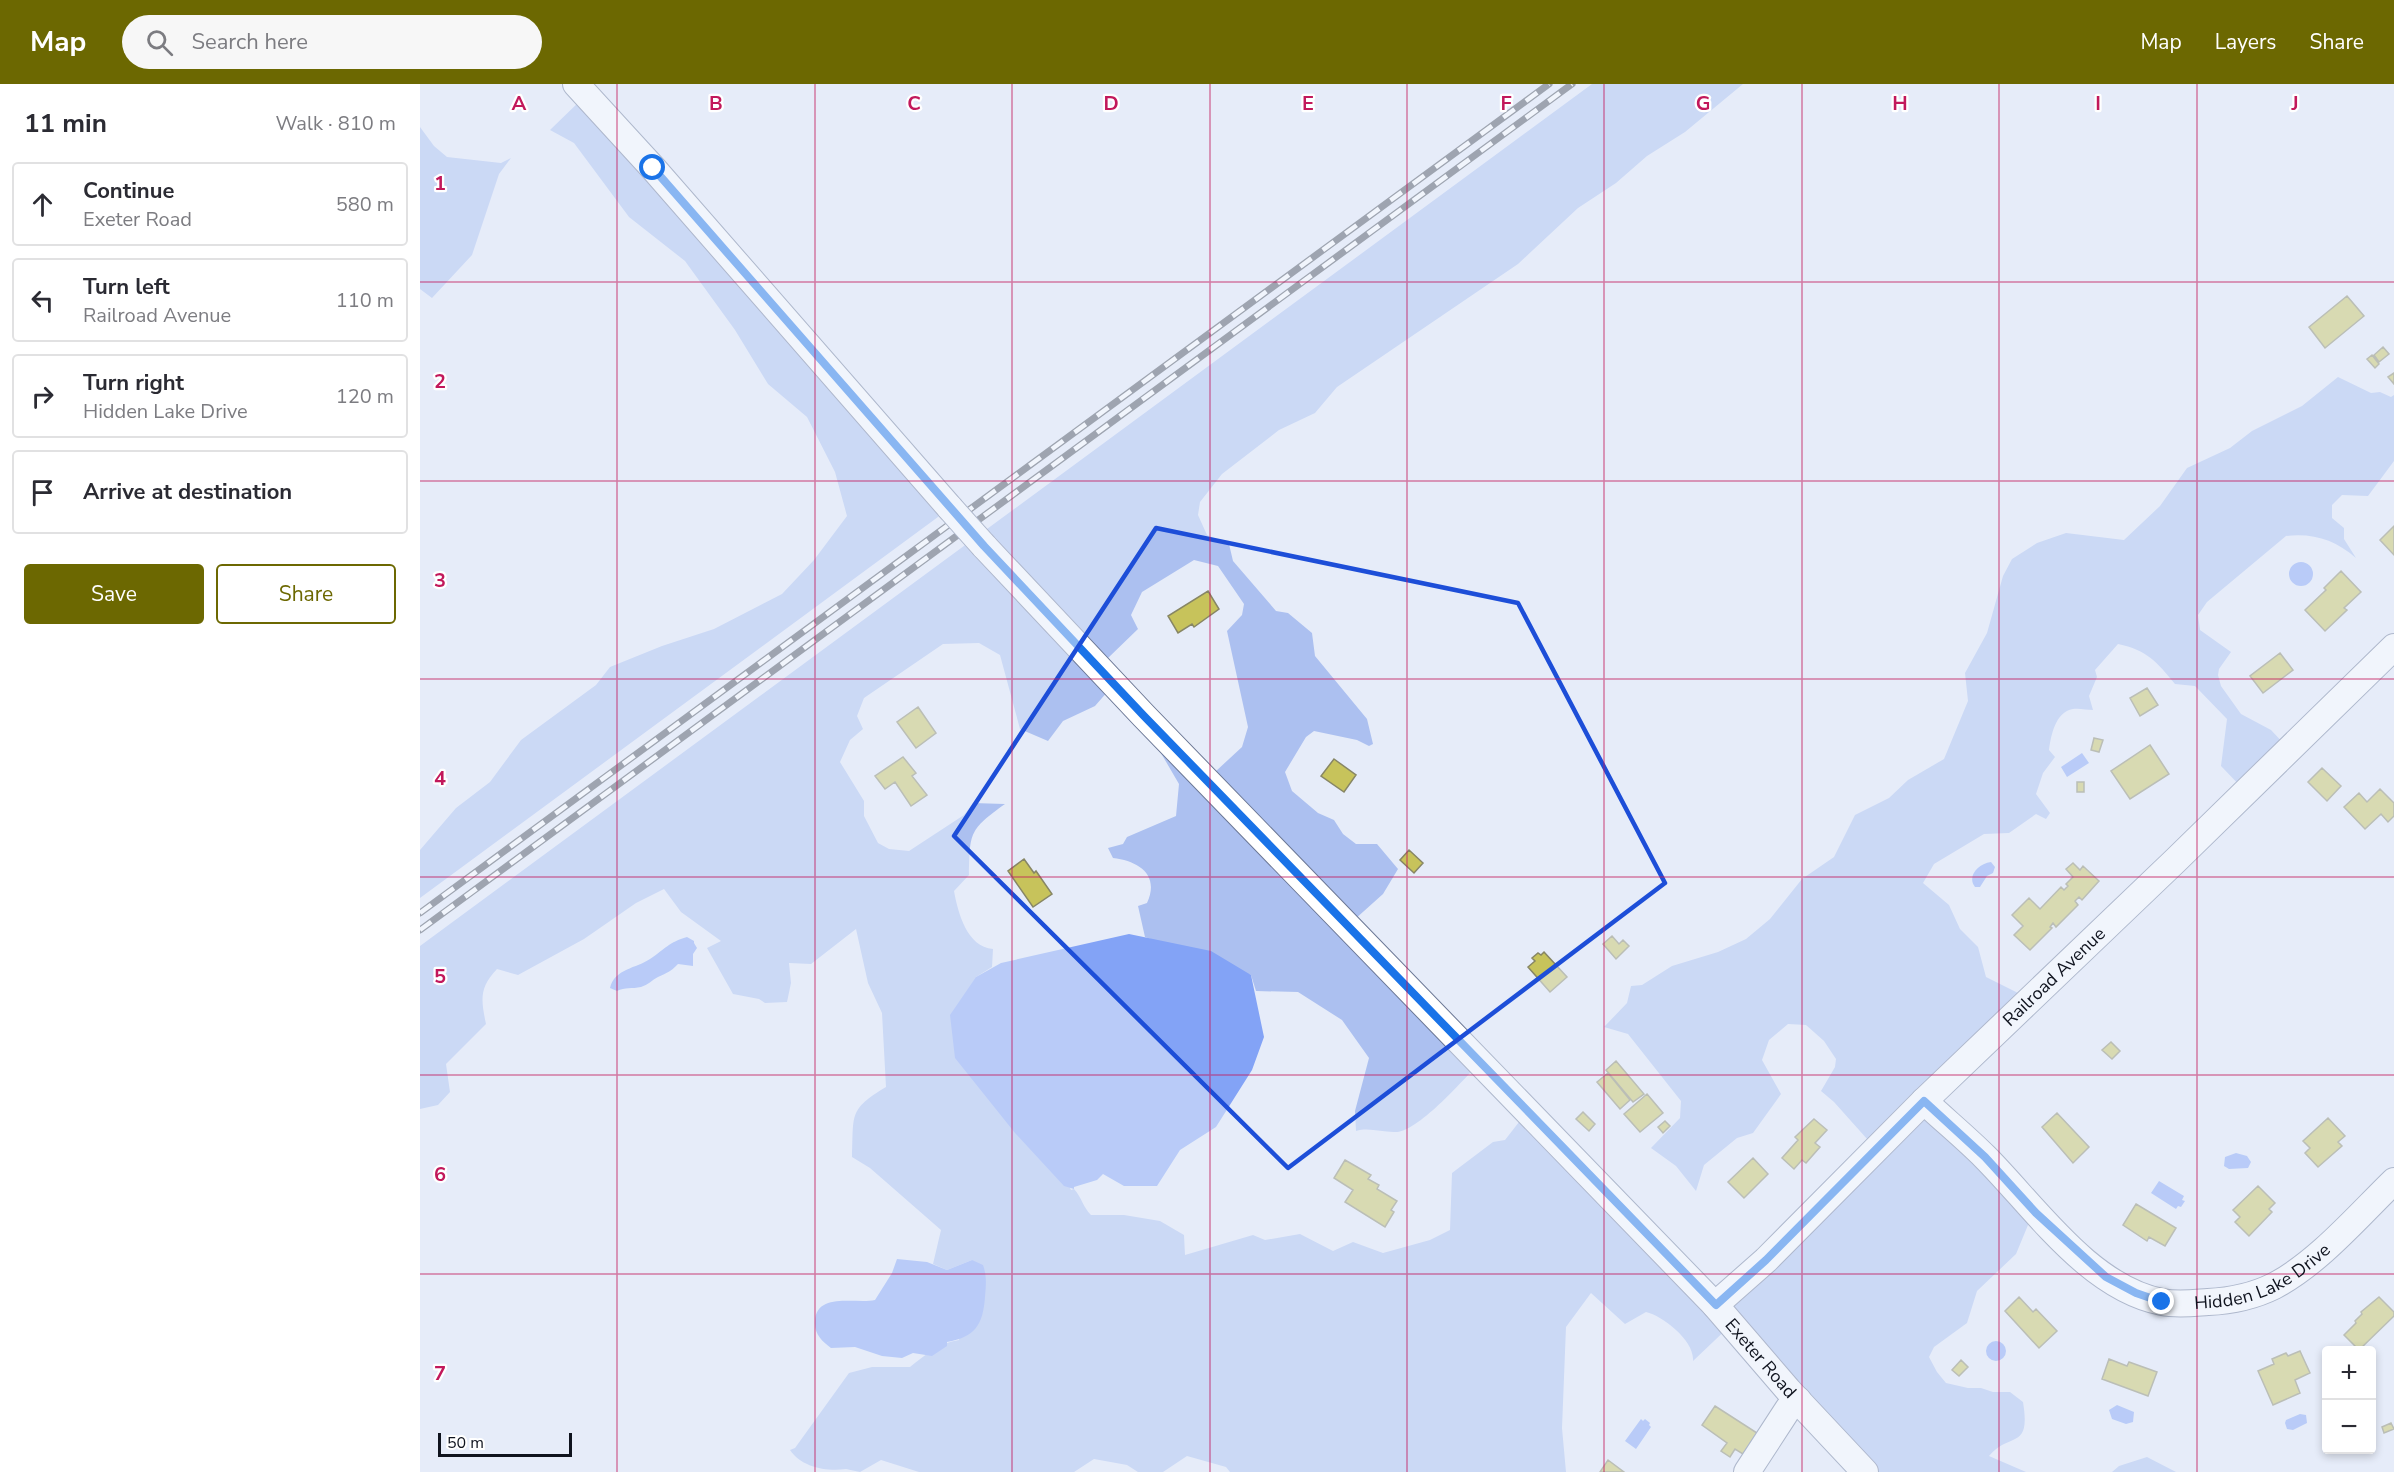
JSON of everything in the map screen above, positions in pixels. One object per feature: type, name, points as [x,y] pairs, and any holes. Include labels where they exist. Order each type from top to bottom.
[{"type":"street","name":"Exeter Road","points":[[576,84],[653,168],[984,546],[1167,740],[1716,1305],[1798,1401],[1865,1472]]},
{"type":"street","name":"Railroad Avenue","points":[[1716,1305],[1766,1260],[1924,1101],[2394,647]]},
{"type":"street","name":"Hidden Lake Drive","points":[[1924,1101],[1985,1157],[2036,1213],[2106,1277],[2136,1293],[2162,1302],[2230,1301],[2274,1286],[2310,1261],[2394,1181]]},
{"type":"street","points":[[1747,1472],[1788,1409],[1798,1401]]},
{"type":"highlighted area","points":[[1156,528],[1518,603],[1665,883],[1288,1168],[954,836]]},
{"type":"shaded area","points":[[1592,84],[1743,84],[1685,132],[1647,156],[1616,183],[1578,208],[1518,264],[1337,387],[1315,413],[1279,430],[1222,474],[1200,502],[1198,515],[1207,535],[1229,544],[1233,561],[1276,611],[1288,613],[1312,633],[1315,656],[1367,719],[1373,744],[1369,746],[1357,740],[1314,731],[1306,737],[1285,772],[1292,791],[1318,813],[1334,820],[1343,834],[1356,844],[1377,844],[1398,869],[1383,894],[1354,920],[1482,1060],[1430,1113],[1407,1129],[1397,1132],[1356,1131],[1355,1111],[1369,1058],[1342,1020],[1298,992],[1256,991],[1251,975],[1145,937],[1138,906],[1147,903],[1151,885],[1149,877],[1139,866],[1113,858],[1108,848],[1123,844],[1127,837],[1176,816],[1179,784],[1151,736],[1215,772],[1242,747],[1248,727],[1227,631],[1242,615],[1244,604],[1218,566],[1194,560],[1142,592],[1131,615],[1138,629],[1108,658],[1122,675],[1095,706],[1063,721],[1048,741],[1020,729],[1000,655],[979,643],[943,644],[864,698],[857,716],[863,729],[850,740],[840,762],[864,801],[864,816],[878,843],[889,849],[909,851],[964,815],[973,803],[1005,804],[984,820],[974,833],[971,840],[969,875],[954,891],[961,918],[970,936],[984,947],[993,949],[992,967],[976,977],[1071,1190],[1074,1189],[1077,1192],[1091,1215],[1124,1215],[1160,1221],[1184,1235],[1185,1255],[1253,1235],[1265,1240],[1300,1234],[1333,1251],[1353,1242],[1383,1253],[1430,1240],[1450,1230],[1452,1173],[1493,1142],[1505,1140],[1530,1108],[1713,1296],[1876,1149],[1834,1102],[1821,1091],[1835,1067],[1836,1059],[1824,1041],[1806,1025],[1788,1024],[1769,1040],[1762,1060],[1781,1094],[1753,1133],[1737,1138],[1704,1165],[1696,1191],[1676,1166],[1651,1148],[1680,1118],[1681,1101],[1628,1034],[1604,1027],[1627,1003],[1631,986],[1642,985],[1672,966],[1718,952],[1746,939],[1770,919],[1802,879],[1834,857],[1855,815],[1889,798],[1908,780],[1944,759],[1968,701],[1965,673],[1987,633],[2003,576],[2012,559],[2037,543],[2066,533],[2124,540],[2160,506],[2187,468],[2230,448],[2252,431],[2302,406],[2338,377],[2371,393],[2380,392],[2391,397],[2394,395],[2394,461],[2368,496],[2342,495],[2332,505],[2332,518],[2344,528],[2344,539],[2356,558],[2324,539],[2286,536],[2207,602],[2198,615],[2200,630],[2231,652],[2219,669],[2221,686],[2241,714],[2271,730],[2288,748],[2245,791],[2221,766],[2227,719],[2195,686],[2175,684],[2163,669],[2144,653],[2118,644],[2095,670],[2097,677],[2089,696],[2093,710],[2067,711],[2055,725],[2049,750],[2055,757],[2043,773],[2036,794],[2050,813],[2046,819],[2036,814],[2009,833],[1984,834],[1934,864],[1923,883],[1949,905],[1960,929],[1978,947],[1986,977],[2030,999],[1930,1099],[2033,1213],[2016,1254],[1977,1291],[1967,1323],[1934,1347],[1929,1357],[1946,1383],[1993,1392],[2010,1392],[2023,1402],[2025,1417],[2021,1434],[1989,1456],[2026,1472],[1872,1472],[1734,1322],[1693,1361],[1689,1345],[1669,1324],[1646,1312],[1625,1324],[1591,1293],[1566,1327],[1562,1428],[1566,1472],[1230,1472],[1226,1467],[1187,1456],[1163,1472],[1138,1472],[1127,1465],[1094,1459],[1074,1472],[919,1472],[881,1460],[860,1472],[846,1469],[823,1469],[801,1461],[790,1450],[795,1448],[849,1373],[872,1367],[910,1367],[939,1347],[959,1340],[972,1260],[947,1270],[933,1264],[941,1230],[870,1168],[852,1157],[854,1122],[859,1108],[886,1087],[882,1013],[868,983],[856,929],[811,964],[789,963],[791,983],[787,1002],[765,1003],[759,999],[733,994],[707,948],[721,941],[681,912],[664,889],[636,903],[584,939],[518,975],[497,969],[484,988],[483,1008],[486,1024],[446,1064],[450,1092],[438,1105],[420,1109],[420,946]]},
{"type":"shaded area","points":[[584,97],[957,503],[420,898],[420,850],[456,808],[490,782],[521,740],[596,685],[610,667],[662,646],[714,629],[782,594],[814,560],[847,516],[835,472],[807,417],[768,384],[735,330],[685,261],[629,217],[574,143],[550,130]]},
{"type":"shaded area","points":[[420,127],[434,146],[447,157],[501,163],[511,158],[499,174],[472,255],[432,298],[420,289]]},
{"type":"shaded area","points":[[2147,1457],[2176,1472],[2112,1472],[2119,1466]]},
{"type":"water","points":[[2301,562],[2309,566],[2313,574],[2309,582],[2301,586],[2293,582],[2289,574],[2293,566]]},
{"type":"water","points":[[2082,753],[2089,763],[2067,777],[2061,767]]},
{"type":"water","points":[[1991,862],[1995,867],[1993,873],[1987,876],[1980,887],[1975,887],[1973,875],[1981,865]]},
{"type":"water","points":[[1129,934],[1211,951],[1251,975],[1264,1037],[1252,1070],[1216,1127],[1180,1150],[1157,1186],[1124,1186],[1103,1174],[1097,1180],[1074,1187],[1074,1189],[1064,1186],[1015,1133],[955,1058],[950,1015],[976,977],[1001,963]]},
{"type":"water","points":[[687,937],[694,941],[697,948],[693,954],[693,966],[678,964],[641,987],[617,991],[610,988],[612,982],[621,973],[645,962],[671,944]]},
{"type":"water","points":[[2236,1153],[2247,1156],[2251,1162],[2248,1168],[2229,1169],[2224,1166],[2225,1157]]},
{"type":"water","points":[[2159,1181],[2184,1196],[2182,1200],[2185,1201],[2181,1207],[2178,1206],[2176,1209],[2151,1193]]},
{"type":"water","points":[[897,1259],[927,1262],[947,1270],[972,1260],[983,1265],[986,1281],[984,1307],[976,1328],[964,1337],[947,1342],[947,1346],[932,1356],[913,1353],[902,1358],[882,1356],[855,1347],[831,1348],[817,1333],[815,1321],[817,1312],[822,1306],[839,1301],[875,1300],[892,1273]]},
{"type":"water","points":[[1996,1341],[2003,1344],[2006,1351],[2003,1358],[1996,1361],[1989,1358],[1986,1351],[1989,1344]]},
{"type":"water","points":[[2117,1405],[2134,1412],[2133,1422],[2126,1424],[2112,1419],[2109,1410]]},
{"type":"water","points":[[2300,1414],[2306,1415],[2307,1423],[2293,1430],[2287,1429],[2286,1420]]},
{"type":"water","points":[[1641,1419],[1650,1423],[1651,1427],[1636,1449],[1625,1441]]},
{"type":"building","points":[[2347,296],[2364,316],[2325,348],[2309,327]]},
{"type":"building","points":[[2383,347],[2389,354],[2379,362],[2374,355]]},
{"type":"building","points":[[2372,355],[2379,364],[2375,368],[2367,359]]},
{"type":"building","points":[[2394,373],[2394,384],[2388,377]]},
{"type":"building","points":[[2394,526],[2394,555],[2380,540]]},
{"type":"building","points":[[2341,571],[2361,592],[2344,608],[2347,610],[2325,631],[2305,610],[2326,590],[2324,588]]},
{"type":"building","points":[[1208,591],[1219,609],[1194,627],[1192,624],[1178,633],[1168,616]]},
{"type":"building","points":[[2280,653],[2293,670],[2263,693],[2250,676]]},
{"type":"building","points":[[2147,688],[2158,705],[2140,716],[2130,698]]},
{"type":"building","points":[[918,707],[936,733],[916,748],[897,722]]},
{"type":"building","points":[[2094,738],[2103,740],[2099,752],[2091,750]]},
{"type":"building","points":[[2150,745],[2169,774],[2130,799],[2111,771]]},
{"type":"building","points":[[903,757],[916,773],[912,776],[927,795],[911,806],[895,782],[885,789],[875,776]]},
{"type":"building","points":[[1334,759],[1356,775],[1344,792],[1321,776]]},
{"type":"building","points":[[2322,768],[2341,786],[2327,801],[2308,782]]},
{"type":"building","points":[[2077,782],[2084,782],[2084,792],[2077,792]]},
{"type":"building","points":[[2380,789],[2394,803],[2394,816],[2388,822],[2381,814],[2365,829],[2344,807],[2359,793],[2367,802]]},
{"type":"building","points":[[1409,850],[1423,863],[1414,873],[1400,860]]},
{"type":"building","points":[[1024,859],[1034,873],[1036,871],[1052,894],[1033,907],[1008,871]]},
{"type":"building","points":[[2073,863],[2080,870],[2083,866],[2099,881],[2082,900],[2079,897],[2075,901],[2078,905],[2056,927],[2053,923],[2050,927],[2052,928],[2030,950],[2014,935],[2023,926],[2012,915],[2029,898],[2040,909],[2061,887],[2064,890],[2073,877],[2066,869]]},
{"type":"building","points":[[1612,936],[1619,944],[1623,940],[1629,946],[1616,959],[1603,944]]},
{"type":"building","points":[[1544,952],[1567,977],[1550,992],[1528,967],[1535,961],[1532,958]]},
{"type":"building","points":[[2111,1042],[2120,1051],[2112,1059],[2102,1050]]},
{"type":"building","points":[[1616,1061],[1644,1094],[1633,1102],[1606,1070]]},
{"type":"building","points":[[1608,1073],[1630,1100],[1620,1109],[1597,1082]]},
{"type":"building","points":[[1647,1094],[1663,1113],[1640,1132],[1624,1114]]},
{"type":"building","points":[[1583,1112],[1595,1124],[1589,1131],[1576,1119]]},
{"type":"building","points":[[2057,1113],[2089,1147],[2073,1163],[2042,1127]]},
{"type":"building","points":[[2328,1118],[2345,1136],[2338,1142],[2342,1146],[2318,1167],[2305,1153],[2310,1148],[2303,1141]]},
{"type":"building","points":[[1814,1119],[1827,1130],[1815,1143],[1820,1147],[1806,1163],[1802,1160],[1794,1169],[1782,1158],[1798,1140],[1795,1137]]},
{"type":"building","points":[[1665,1121],[1670,1126],[1663,1133],[1658,1127]]},
{"type":"building","points":[[1753,1158],[1768,1174],[1744,1198],[1728,1182]]},
{"type":"building","points":[[1345,1160],[1371,1175],[1368,1179],[1379,1185],[1377,1189],[1397,1201],[1391,1210],[1394,1212],[1385,1227],[1345,1202],[1353,1190],[1334,1178]]},
{"type":"building","points":[[2258,1186],[2275,1203],[2269,1209],[2272,1212],[2249,1236],[2235,1222],[2240,1217],[2233,1210]]},
{"type":"building","points":[[2136,1204],[2176,1228],[2165,1246],[2149,1237],[2147,1241],[2123,1225]]},
{"type":"building","points":[[2019,1297],[2033,1312],[2036,1309],[2057,1331],[2039,1348],[2005,1311]]},
{"type":"building","points":[[2379,1297],[2394,1312],[2394,1316],[2363,1346],[2355,1346],[2344,1335],[2356,1323],[2361,1312]]},
{"type":"building","points":[[2300,1351],[2310,1373],[2295,1380],[2300,1393],[2273,1405],[2258,1371],[2274,1364],[2272,1359],[2286,1353],[2288,1356]]},
{"type":"building","points":[[2109,1359],[2127,1366],[2129,1362],[2157,1372],[2148,1396],[2102,1379]]},
{"type":"building","points":[[1961,1360],[1968,1367],[1959,1376],[1952,1370]]},
{"type":"building","points":[[1715,1406],[1757,1433],[1743,1454],[1735,1449],[1730,1457],[1721,1451],[1727,1443],[1702,1425]]},
{"type":"building","points":[[2391,1423],[2394,1429],[2384,1433],[2382,1427]]},
{"type":"building","points":[[1608,1460],[1624,1472],[1600,1472]]},
{"type":"railway","points":[[420,913],[1549,84]]},
{"type":"railway","points":[[420,930],[1572,84]]},
{"type":"route","points":[[653,168],[984,546],[1144,716],[1716,1305],[1851,1177],[1924,1101],[1985,1157],[2036,1213],[2081,1256],[2106,1277],[2136,1293],[2162,1302]]}]
